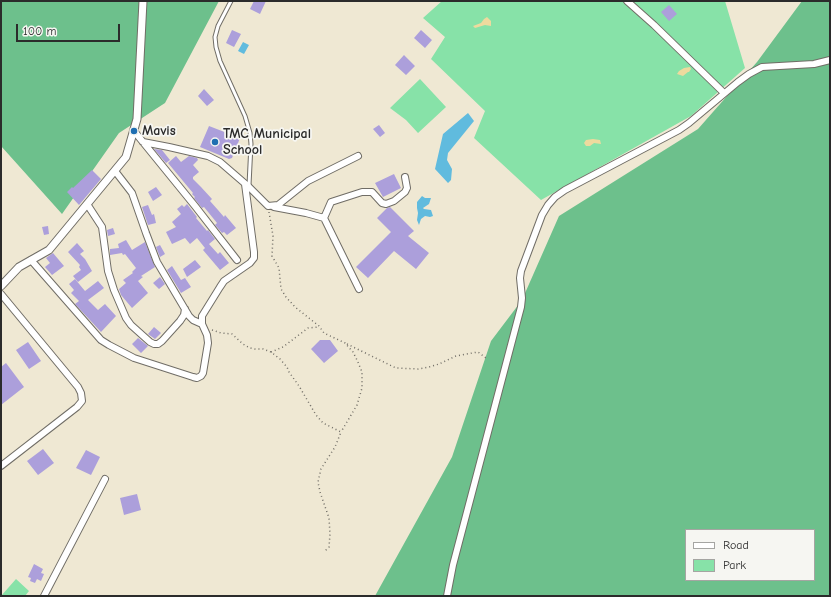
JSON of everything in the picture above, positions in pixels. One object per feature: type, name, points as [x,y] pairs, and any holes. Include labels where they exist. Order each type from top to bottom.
[{"type":"street","points":[[1,286],[19,267],[49,250],[126,158],[137,119],[143,1]]},
{"type":"street","points":[[627,1],[724,93]]},
{"type":"street","points":[[447,596],[452,565],[521,307],[521,271],[542,215],[548,205],[555,197],[565,190],[679,130],[724,93],[762,66],[814,64],[830,60]]},
{"type":"street","points":[[134,130],[237,260]]},
{"type":"street","points":[[143,142],[208,156],[220,162],[247,185],[268,206],[324,218],[359,289]]},
{"type":"street","points":[[268,206],[278,205],[308,181],[358,156]]},
{"type":"street","points":[[115,171],[132,193],[158,262],[191,318],[202,324]]},
{"type":"street","points":[[324,218],[331,202],[362,192],[372,192],[386,204],[394,202],[405,192],[407,188],[405,177]]},
{"type":"street","points":[[31,260],[101,340],[134,358],[197,378],[203,373],[208,343],[207,335],[202,324],[202,316],[224,281],[250,263],[254,258],[247,185]]},
{"type":"street","points":[[88,204],[102,227],[108,271],[126,318],[132,325],[150,342],[158,344],[162,342],[180,321],[184,315],[185,309]]},
{"type":"street","points":[[1,294],[78,387],[82,401],[77,407],[1,466]]},
{"type":"street","points":[[44,596],[105,479]]},
{"type":"lane","points":[[232,1],[218,26],[215,37],[220,61],[245,116],[250,134],[251,144],[247,185]]},
{"type":"path","points":[[268,206],[273,236],[272,256],[279,268],[281,290],[295,307],[319,326],[324,334],[396,368],[418,369],[429,367],[456,356],[478,352],[486,358]]},
{"type":"path","points":[[202,324],[221,333],[232,334],[250,348],[263,349],[271,352],[287,367],[316,416],[323,424],[341,432]]},
{"type":"path","points":[[271,352],[283,347],[308,328],[319,326]]},
{"type":"path","points":[[324,552],[329,547],[330,534],[329,518],[318,482],[321,469],[335,447],[341,432],[357,405],[362,388],[362,372],[358,360],[345,343]]},
{"type":"green space","points":[[1,1],[219,1],[165,103],[119,133],[62,214],[1,146]]},
{"type":"green space","points":[[442,1],[725,1],[745,68],[691,116],[541,200],[474,138],[485,111],[431,59],[445,37],[423,18]]},
{"type":"green space","points":[[802,1],[830,1],[830,596],[375,596],[452,457],[491,341],[522,300],[559,216],[698,129],[757,62]]},
{"type":"green space","points":[[420,79],[446,107],[418,133],[406,120],[390,108]]},
{"type":"green space","points":[[16,579],[29,591],[25,596],[1,596]]},
{"type":"sand","points":[[487,17],[491,21],[491,26],[485,25],[475,28],[473,26],[481,23]]},
{"type":"sand","points":[[690,67],[691,69],[689,72],[683,76],[677,74],[684,68]]},
{"type":"sand","points":[[586,140],[600,140],[601,144],[594,143],[590,146],[586,146],[584,143]]},
{"type":"water","points":[[243,42],[249,45],[244,54],[238,51]]},
{"type":"water","points":[[468,113],[474,121],[448,153],[447,160],[452,169],[451,180],[448,183],[435,169],[443,134]]},
{"type":"water","points":[[422,196],[425,198],[431,198],[429,204],[423,208],[431,210],[433,216],[425,216],[421,219],[419,225],[417,220],[417,202]]},
{"type":"building","points":[[254,1],[266,1],[260,14],[250,9]]},
{"type":"building","points":[[669,5],[677,14],[669,21],[661,12]]},
{"type":"building","points":[[232,30],[241,34],[234,47],[226,43]]},
{"type":"building","points":[[421,30],[432,40],[425,48],[414,38]]},
{"type":"building","points":[[404,55],[415,66],[406,75],[395,65]]},
{"type":"building","points":[[204,89],[214,100],[207,106],[198,96]]},
{"type":"building","points":[[379,125],[385,133],[380,137],[373,129]]},
{"type":"building","points":[[209,126],[240,138],[232,158],[229,159],[200,147]]},
{"type":"building","points":[[154,149],[162,150],[170,160],[166,163]]},
{"type":"building","points":[[176,156],[181,162],[189,156],[197,158],[198,160],[193,165],[199,172],[193,177],[193,179],[212,199],[210,201],[224,217],[225,215],[236,228],[227,235],[224,232],[222,233],[215,225],[217,223],[204,207],[202,208],[194,198],[193,193],[168,163]]},
{"type":"building","points":[[92,170],[101,179],[79,205],[67,192]]},
{"type":"building","points":[[394,174],[401,188],[383,197],[375,183]]},
{"type":"building","points":[[156,187],[162,195],[153,201],[148,192]]},
{"type":"building","points":[[187,204],[197,217],[196,218],[215,239],[209,244],[218,254],[220,252],[229,263],[220,270],[203,250],[205,248],[197,238],[190,244],[185,238],[172,244],[166,232],[176,227],[172,222],[181,214],[177,209],[182,205],[184,207]]},
{"type":"building","points":[[148,205],[152,215],[154,214],[156,223],[148,225],[142,207]]},
{"type":"building","points":[[390,207],[414,231],[408,236],[429,253],[416,269],[394,251],[368,278],[356,267],[391,232],[377,218]]},
{"type":"building","points":[[48,226],[49,234],[44,235],[42,227]]},
{"type":"building","points":[[113,228],[115,234],[108,236],[107,230]]},
{"type":"building","points":[[126,240],[132,250],[145,242],[155,267],[141,276],[143,277],[138,281],[148,293],[132,308],[121,295],[119,289],[126,283],[123,280],[133,273],[132,272],[136,268],[125,254],[110,255],[110,249],[119,248],[118,244]]},
{"type":"building","points":[[77,243],[84,251],[80,254],[85,259],[92,271],[78,282],[73,276],[81,270],[79,267],[80,265],[68,252]]},
{"type":"building","points":[[160,245],[165,254],[160,257],[156,247]]},
{"type":"building","points":[[53,253],[64,266],[52,275],[45,267],[50,263],[46,258]]},
{"type":"building","points":[[195,260],[201,267],[187,277],[183,269]]},
{"type":"building","points":[[172,266],[181,280],[185,278],[191,287],[181,293],[167,270]]},
{"type":"building","points":[[160,277],[165,284],[159,289],[153,283]]},
{"type":"building","points":[[75,279],[85,291],[98,281],[104,288],[88,300],[98,310],[105,304],[116,316],[101,332],[75,304],[79,301],[71,293],[74,290],[69,284]]},
{"type":"building","points":[[154,327],[161,333],[155,339],[148,334]]},
{"type":"building","points":[[138,338],[148,346],[141,353],[132,344]]},
{"type":"building","points":[[320,340],[330,340],[338,351],[324,363],[311,349]]},
{"type":"building","points":[[28,342],[41,361],[29,369],[16,350]]},
{"type":"building","points":[[6,363],[24,387],[1,405],[1,367]]},
{"type":"building","points":[[43,449],[54,463],[38,475],[27,461]]},
{"type":"building","points":[[86,450],[100,457],[91,475],[76,468]]},
{"type":"building","points":[[137,494],[141,510],[124,515],[120,498]]},
{"type":"building","points":[[34,564],[43,569],[41,573],[44,574],[41,581],[37,579],[35,583],[30,581],[31,578],[28,577]]},
{"type":"place","name":"Mavis","points":[[134,131]]},
{"type":"place","name":"TMC Municipal School","points":[[215,142]]}]
